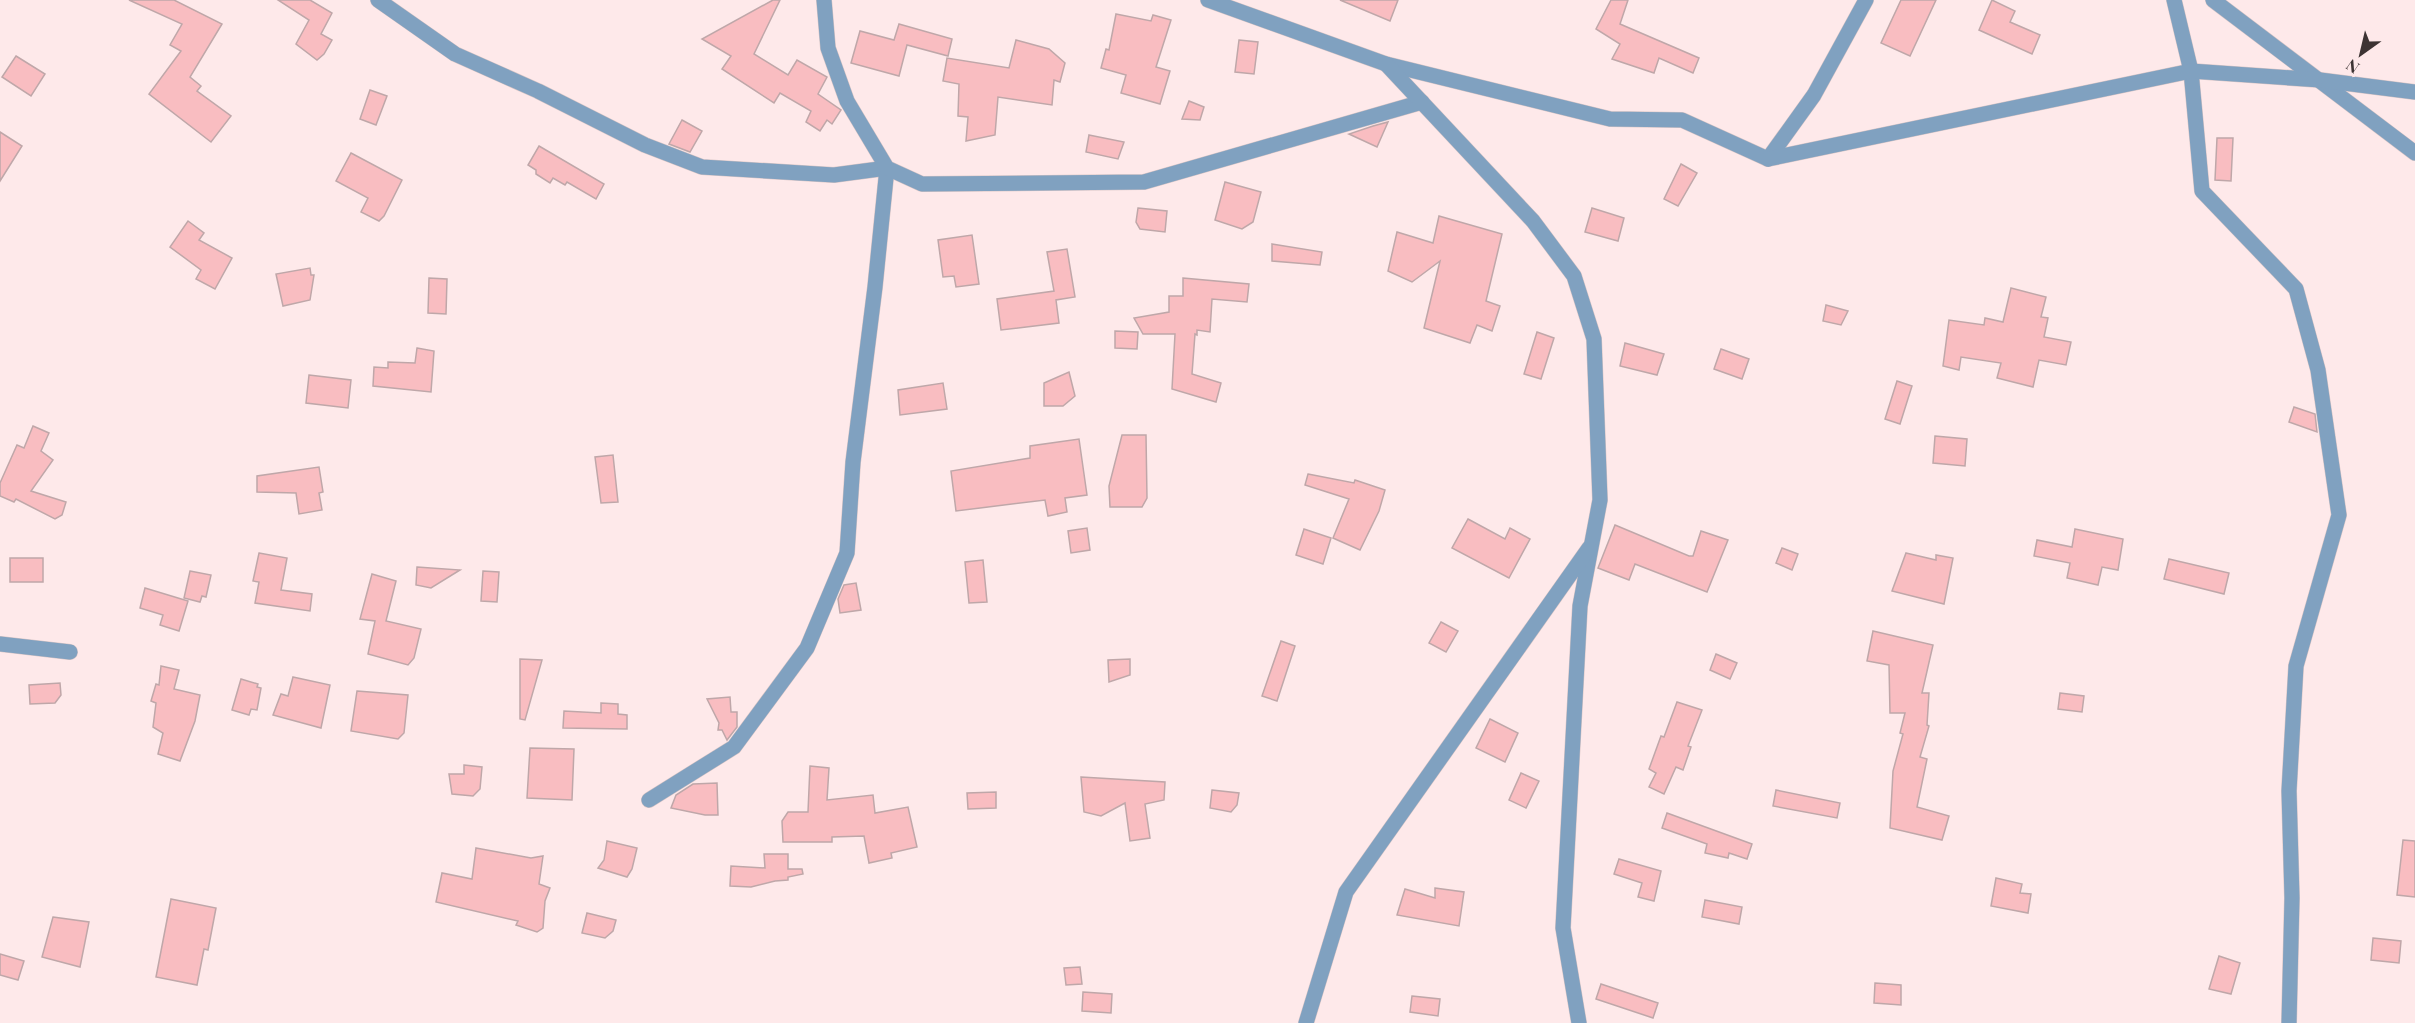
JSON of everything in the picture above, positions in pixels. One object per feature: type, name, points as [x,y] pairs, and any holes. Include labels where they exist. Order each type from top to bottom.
[{"type":"street","points":[[378,0],[455,54],[645,145],[702,167],[834,175],[887,168],[922,184],[1144,182],[1422,102]]},
{"type":"street","points":[[649,800],[734,747],[807,648],[847,553],[853,462],[887,168],[847,101],[828,48],[824,0]]},
{"type":"street","points":[[1208,0],[1386,64],[1610,119],[1682,120],[1768,159],[2191,71],[2320,80],[2415,92]]},
{"type":"street","points":[[1768,159],[1814,95],[1866,0]]},
{"type":"street","points":[[2174,0],[2191,71],[2202,191],[2296,289],[2318,370],[2339,515],[2296,666],[2289,791],[2292,898],[2287,1020]]},
{"type":"street","points":[[2213,0],[2415,153]]},
{"type":"street","points":[[1386,64],[1533,221],[1574,276],[1594,339],[1600,500],[1581,606],[1563,928],[1579,1023]]},
{"type":"street","points":[[1306,1023],[1346,892],[1592,544]]},
{"type":"street","points":[[0,644],[70,652]]},
{"type":"building","points":[[129,0],[174,0],[222,24],[190,77],[201,86],[197,91],[231,116],[211,142],[149,94],[181,51],[170,45],[182,24]]},
{"type":"building","points":[[278,0],[310,0],[332,13],[321,34],[332,40],[324,54],[317,60],[296,44],[309,20]]},
{"type":"building","points":[[773,0],[780,0],[754,54],[788,75],[797,60],[827,77],[818,94],[841,110],[832,124],[827,120],[820,131],[806,122],[811,111],[780,93],[774,103],[722,69],[731,56],[702,39]]},
{"type":"building","points":[[1340,0],[1398,0],[1390,21]]},
{"type":"building","points":[[1611,0],[1628,0],[1620,24],[1699,58],[1693,73],[1659,58],[1654,73],[1612,59],[1620,44],[1596,29]]},
{"type":"building","points":[[1901,0],[1936,0],[1910,56],[1881,43]]},
{"type":"building","points":[[1992,0],[2015,11],[2010,22],[2040,35],[2032,54],[1979,30]]},
{"type":"building","points":[[1116,14],[1151,21],[1153,15],[1171,20],[1156,67],[1170,71],[1160,104],[1121,93],[1126,75],[1101,68],[1106,49],[1109,50]]},
{"type":"building","points":[[899,24],[952,39],[948,56],[907,45],[899,76],[851,63],[860,31],[894,40]]},
{"type":"building","points":[[1016,40],[1049,49],[1065,63],[1060,82],[1054,80],[1052,105],[998,97],[995,135],[966,141],[968,117],[958,116],[959,84],[943,81],[947,58],[1009,68]]},
{"type":"building","points":[[1239,40],[1258,42],[1254,74],[1235,72]]},
{"type":"building","points":[[16,56],[45,74],[31,96],[2,77]]},
{"type":"building","points":[[370,90],[387,96],[376,125],[360,119]]},
{"type":"building","points":[[1189,101],[1204,107],[1200,120],[1182,119]]},
{"type":"building","points":[[682,120],[702,131],[690,152],[669,144]]},
{"type":"building","points":[[1388,122],[1377,147],[1349,134],[1373,126]]},
{"type":"building","points":[[0,132],[22,146],[0,181]]},
{"type":"building","points":[[1089,135],[1124,142],[1118,159],[1086,152]]},
{"type":"building","points":[[2217,138],[2233,138],[2231,181],[2215,180]]},
{"type":"building","points":[[539,146],[604,184],[596,199],[567,182],[565,185],[553,178],[550,183],[536,174],[536,170],[528,165]]},
{"type":"building","points":[[351,153],[402,180],[384,216],[379,221],[361,212],[368,198],[336,181]]},
{"type":"building","points":[[1681,164],[1697,173],[1678,206],[1664,199]]},
{"type":"building","points":[[1225,182],[1261,192],[1253,222],[1242,229],[1215,220]]},
{"type":"building","points":[[1138,208],[1167,211],[1165,232],[1140,229],[1136,222]]},
{"type":"building","points":[[1592,208],[1624,218],[1618,241],[1585,232]]},
{"type":"building","points":[[1439,216],[1502,234],[1486,301],[1500,306],[1492,331],[1477,325],[1470,343],[1424,328],[1440,261],[1412,282],[1388,271],[1397,232],[1433,243]]},
{"type":"building","points":[[188,221],[204,233],[199,240],[232,258],[215,289],[196,279],[201,270],[170,247]]},
{"type":"building","points":[[972,235],[979,284],[956,287],[954,276],[943,277],[938,240]]},
{"type":"building","points":[[1272,244],[1322,252],[1320,265],[1272,261]]},
{"type":"building","points":[[1067,249],[1075,297],[1056,300],[1059,323],[1001,330],[997,299],[1054,291],[1047,252]]},
{"type":"building","points":[[310,268],[311,275],[314,275],[310,300],[283,306],[276,274]]},
{"type":"building","points":[[429,278],[447,279],[446,314],[428,313]]},
{"type":"building","points":[[1183,278],[1249,284],[1247,302],[1212,299],[1210,332],[1197,330],[1197,335],[1195,334],[1192,374],[1221,383],[1216,402],[1172,389],[1175,334],[1143,334],[1134,318],[1169,312],[1169,296],[1183,296]]},
{"type":"building","points":[[2011,288],[2046,297],[2041,317],[2048,318],[2044,337],[2071,342],[2066,365],[2039,360],[2033,387],[1997,378],[2001,363],[1961,357],[1959,370],[1943,366],[1949,320],[1984,325],[1985,318],[2003,322]]},
{"type":"building","points":[[1826,305],[1848,311],[1841,325],[1823,321]]},
{"type":"building","points":[[1115,331],[1138,332],[1137,349],[1115,348]]},
{"type":"building","points":[[1537,332],[1554,338],[1541,379],[1524,374]]},
{"type":"building","points":[[1625,343],[1664,354],[1657,375],[1620,366]]},
{"type":"building","points":[[417,348],[434,351],[431,392],[373,386],[374,367],[388,368],[388,362],[415,363]]},
{"type":"building","points":[[1721,349],[1749,359],[1742,379],[1714,369]]},
{"type":"building","points":[[1069,372],[1075,396],[1063,406],[1044,406],[1044,383]]},
{"type":"building","points":[[309,375],[351,380],[348,408],[306,403]]},
{"type":"building","points":[[1897,381],[1912,386],[1900,424],[1885,419]]},
{"type":"building","points":[[943,383],[947,409],[900,415],[898,390]]},
{"type":"building","points":[[2294,407],[2315,414],[2317,432],[2289,422]]},
{"type":"building","points":[[33,426],[49,433],[41,451],[53,460],[31,491],[66,502],[62,515],[55,519],[16,499],[14,502],[0,496],[0,483],[17,445],[24,448]]},
{"type":"building","points":[[1122,435],[1146,435],[1147,498],[1142,507],[1110,507],[1109,486]]},
{"type":"building","points":[[1935,436],[1967,439],[1965,466],[1933,463]]},
{"type":"building","points":[[1079,439],[1087,495],[1065,498],[1067,512],[1048,516],[1045,500],[956,511],[951,471],[1030,458],[1030,446]]},
{"type":"building","points":[[613,455],[618,502],[601,503],[595,457]]},
{"type":"building","points":[[319,467],[323,492],[319,493],[322,510],[299,514],[296,493],[257,492],[257,476]]},
{"type":"building","points":[[1308,474],[1354,483],[1355,480],[1385,490],[1379,511],[1360,550],[1333,538],[1349,499],[1305,485]]},
{"type":"building","points":[[1468,519],[1505,539],[1510,528],[1530,539],[1509,578],[1452,548]]},
{"type":"building","points":[[1615,525],[1689,556],[1693,556],[1701,531],[1728,540],[1707,592],[1635,564],[1629,580],[1598,568]]},
{"type":"building","points":[[1087,528],[1090,550],[1071,553],[1068,531]]},
{"type":"building","points":[[1304,529],[1331,538],[1323,564],[1296,555]]},
{"type":"building","points":[[2075,529],[2123,539],[2118,570],[2102,567],[2098,585],[2067,578],[2070,563],[2034,556],[2037,540],[2072,547]]},
{"type":"building","points":[[1782,548],[1798,554],[1792,570],[1776,563]]},
{"type":"building","points":[[259,553],[287,558],[281,590],[312,594],[310,611],[255,603],[259,582],[253,581]]},
{"type":"building","points":[[1906,553],[1936,560],[1936,555],[1953,558],[1944,604],[1892,591]]},
{"type":"building","points":[[10,558],[43,558],[43,582],[10,582]]},
{"type":"building","points":[[2169,559],[2229,573],[2224,594],[2164,579]]},
{"type":"building","points":[[983,560],[987,602],[969,603],[965,562]]},
{"type":"building","points":[[417,567],[460,570],[431,588],[416,585]]},
{"type":"building","points":[[190,571],[211,575],[206,597],[202,596],[200,602],[184,598]]},
{"type":"building","points":[[483,571],[499,572],[497,602],[481,601]]},
{"type":"building","points":[[372,574],[396,581],[386,621],[421,629],[414,658],[408,665],[368,654],[375,621],[360,619]]},
{"type":"building","points":[[856,583],[861,610],[840,613],[838,599],[844,585]]},
{"type":"building","points":[[145,588],[188,601],[179,631],[160,625],[163,615],[140,608]]},
{"type":"building","points":[[1441,622],[1458,631],[1446,652],[1429,643]]},
{"type":"building","points":[[1873,631],[1933,645],[1922,693],[1929,693],[1927,725],[1929,726],[1920,757],[1927,759],[1917,807],[1949,816],[1942,840],[1890,828],[1893,771],[1903,734],[1900,733],[1905,713],[1890,713],[1889,665],[1867,661]]},
{"type":"building","points":[[1281,641],[1295,646],[1277,701],[1262,696]]},
{"type":"building","points":[[1716,654],[1737,663],[1730,679],[1710,670]]},
{"type":"building","points":[[520,659],[542,660],[525,720],[520,719]]},
{"type":"building","points":[[1130,659],[1130,675],[1109,682],[1108,660]]},
{"type":"building","points":[[161,666],[179,670],[174,689],[200,695],[195,721],[180,761],[158,754],[163,733],[153,727],[156,703],[151,701],[156,684],[159,685]]},
{"type":"building","points":[[293,677],[330,685],[321,728],[273,715],[281,694],[288,696]]},
{"type":"building","points":[[241,679],[258,684],[257,687],[261,688],[257,710],[251,709],[249,715],[232,710]]},
{"type":"building","points":[[60,683],[61,695],[55,703],[30,704],[29,685]]},
{"type":"building","points":[[357,691],[408,695],[404,733],[398,739],[351,731]]},
{"type":"building","points":[[2060,693],[2084,696],[2082,712],[2058,709]]},
{"type":"building","points":[[730,697],[731,712],[737,712],[737,727],[727,740],[722,730],[718,730],[719,723],[707,699]]},
{"type":"building","points":[[1677,702],[1702,710],[1688,746],[1691,747],[1683,770],[1676,767],[1664,794],[1649,787],[1656,773],[1649,769]]},
{"type":"building","points":[[601,703],[618,704],[618,714],[627,715],[627,729],[563,728],[564,711],[601,713]]},
{"type":"building","points":[[1490,719],[1518,733],[1505,762],[1476,748]]},
{"type":"building","points":[[530,748],[574,749],[572,800],[527,798]]},
{"type":"building","points":[[464,765],[482,767],[480,789],[473,796],[452,794],[449,774],[464,774]]},
{"type":"building","points":[[810,766],[829,768],[827,800],[873,795],[875,813],[908,807],[917,847],[891,853],[892,858],[869,863],[864,836],[832,837],[832,842],[783,842],[782,821],[788,812],[808,812]]},
{"type":"building","points":[[1521,773],[1539,781],[1526,808],[1509,800]]},
{"type":"building","points":[[1081,777],[1165,782],[1164,800],[1145,804],[1150,838],[1130,841],[1125,803],[1101,816],[1084,812]]},
{"type":"building","points":[[717,783],[718,815],[705,815],[671,808],[676,795],[693,784]]},
{"type":"building","points":[[1212,790],[1239,793],[1237,805],[1231,812],[1210,808]]},
{"type":"building","points":[[1776,790],[1840,803],[1837,818],[1773,806]]},
{"type":"building","points":[[996,792],[996,808],[968,809],[967,793]]},
{"type":"building","points":[[1667,813],[1752,844],[1747,859],[1729,853],[1728,858],[1705,853],[1707,844],[1662,828]]},
{"type":"building","points":[[2403,840],[2415,841],[2415,897],[2397,895]]},
{"type":"building","points":[[607,841],[637,848],[632,869],[627,877],[598,868],[604,860]]},
{"type":"building","points":[[476,848],[531,858],[543,856],[539,884],[550,888],[545,901],[543,928],[537,932],[516,925],[518,921],[436,902],[442,873],[472,879]]},
{"type":"building","points":[[764,854],[788,854],[788,869],[802,869],[803,874],[788,877],[788,880],[751,887],[730,886],[731,866],[765,868]]},
{"type":"building","points":[[1619,859],[1661,871],[1654,901],[1638,897],[1642,883],[1614,874]]},
{"type":"building","points":[[1996,878],[2022,884],[2020,893],[2031,894],[2028,913],[1991,906]]},
{"type":"building","points":[[1435,888],[1464,892],[1459,926],[1397,915],[1405,889],[1435,898]]},
{"type":"building","points":[[171,899],[216,908],[208,950],[204,949],[197,985],[156,977]]},
{"type":"building","points":[[1705,900],[1742,907],[1739,924],[1702,917]]},
{"type":"building","points":[[587,913],[616,920],[613,931],[605,938],[582,933]]},
{"type":"building","points":[[53,917],[89,922],[80,967],[42,957]]},
{"type":"building","points":[[2373,938],[2401,941],[2399,963],[2371,960]]},
{"type":"building","points":[[0,954],[24,961],[18,980],[0,975]]},
{"type":"building","points":[[2219,956],[2240,963],[2231,994],[2209,989]]},
{"type":"building","points":[[1080,967],[1082,984],[1066,985],[1064,968]]},
{"type":"building","points":[[1875,983],[1901,985],[1901,1005],[1874,1003]]},
{"type":"building","points":[[1601,984],[1658,1003],[1653,1018],[1596,999]]},
{"type":"building","points":[[1083,992],[1112,994],[1111,1013],[1082,1011]]},
{"type":"building","points":[[1412,996],[1440,999],[1438,1016],[1410,1012]]}]
